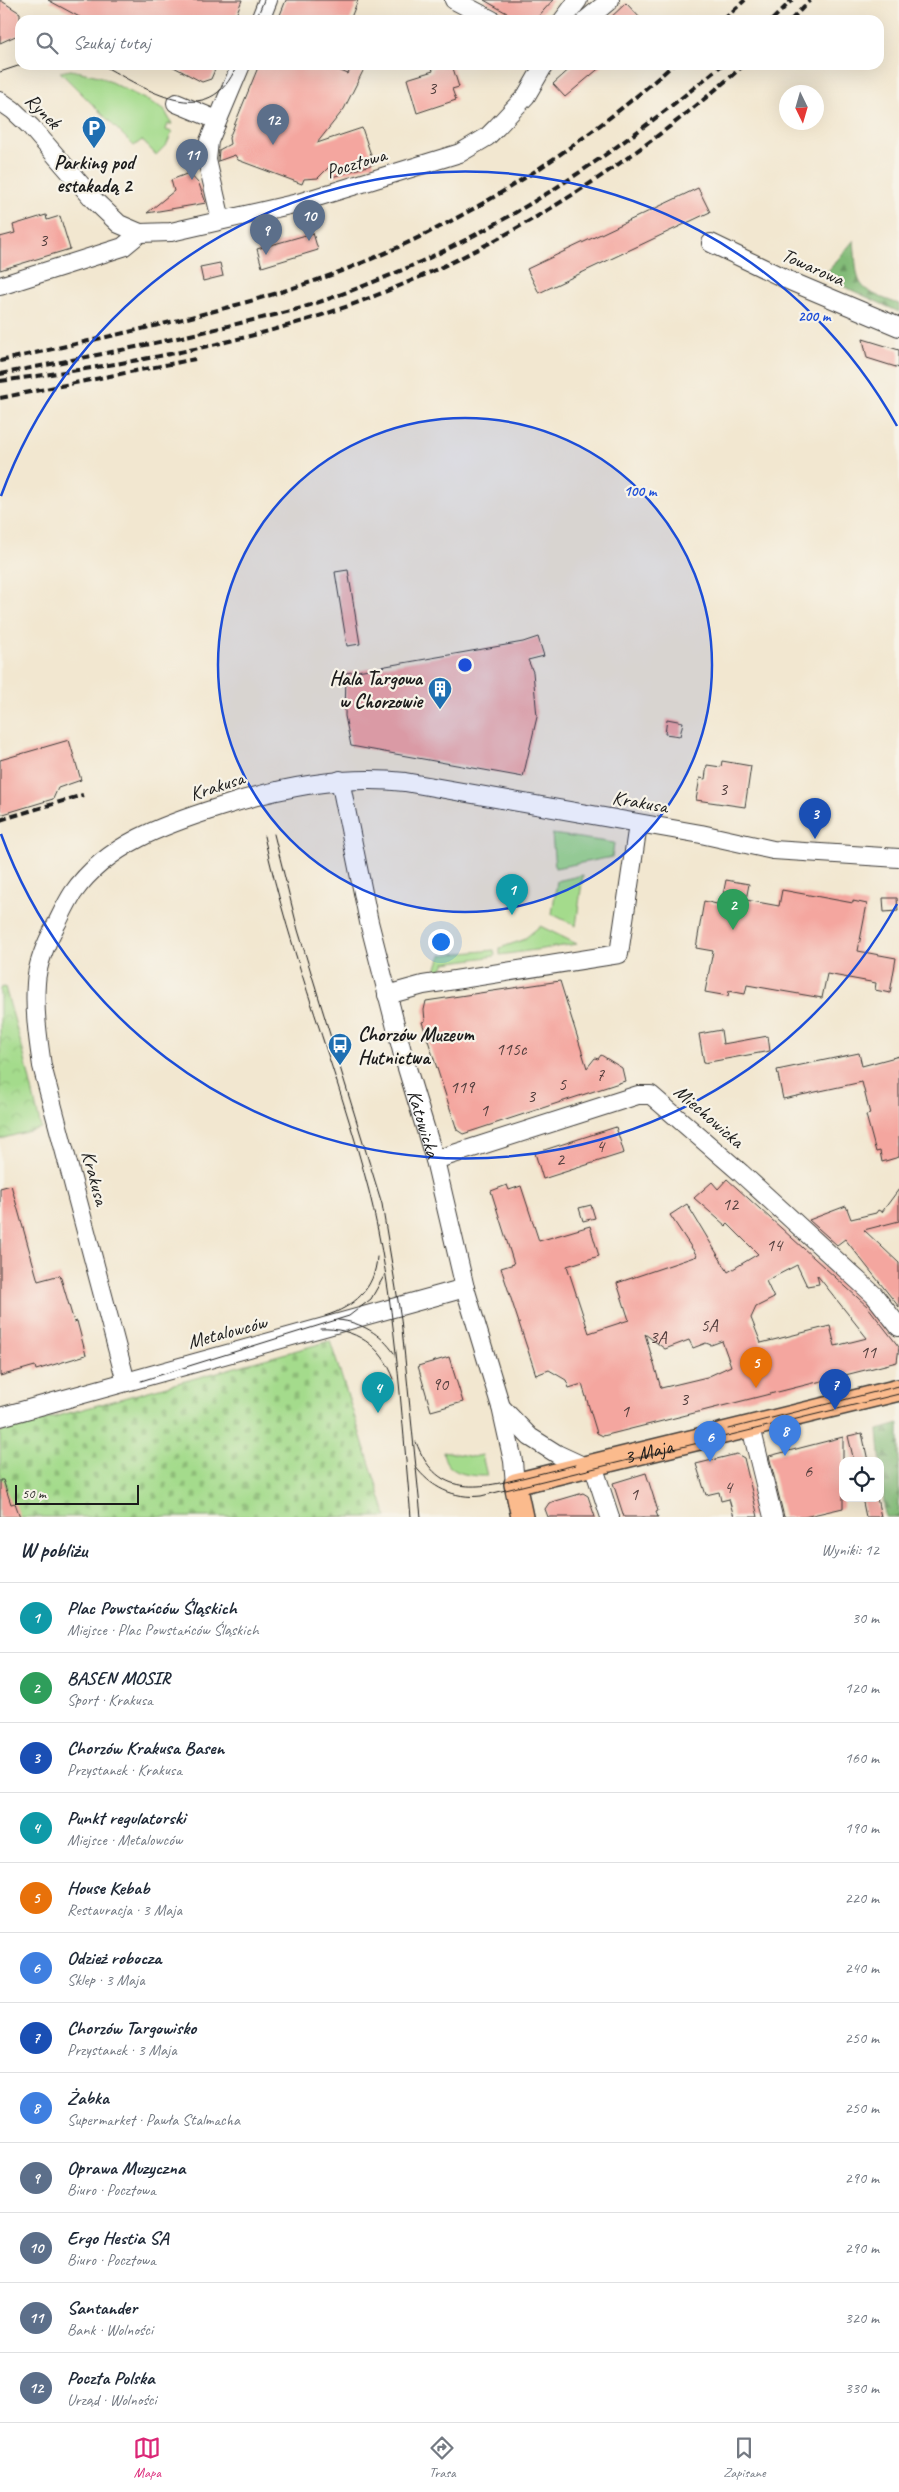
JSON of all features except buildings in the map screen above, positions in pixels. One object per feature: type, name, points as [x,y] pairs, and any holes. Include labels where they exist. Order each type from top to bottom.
[{"type":"main road","name":"3 Maja","points":[[515,1484],[899,1390]]},
{"type":"main road","name":"Katowicka","points":[[515,1484],[522,1517]]},
{"type":"street","points":[[262,15],[268,0]]},
{"type":"street","points":[[454,0],[482,15]]},
{"type":"street","points":[[567,15],[578,0]]},
{"type":"street","points":[[592,15],[610,0]]},
{"type":"street","points":[[221,220],[206,160],[209,141],[239,70]]},
{"type":"street","name":"Pocztowa","points":[[140,234],[171,232],[298,202],[460,153],[494,130],[526,96],[541,70]]},
{"type":"street","name":"Rynek","points":[[0,101],[31,127],[107,213],[121,226],[140,234]]},
{"type":"street","points":[[176,103],[217,120]]},
{"type":"street","points":[[0,286],[123,247],[140,234]]},
{"type":"street","name":"Towarowa","points":[[711,243],[790,282],[899,327]]},
{"type":"street","name":"Krakusa","points":[[126,1382],[42,1066],[36,1027],[36,982],[44,951],[73,893],[95,867],[137,839],[159,828],[258,794],[340,780],[377,779],[405,782],[702,834],[773,850],[899,858]]},
{"type":"street","name":"Katowicka","points":[[340,780],[369,922],[387,995],[435,1160],[465,1288],[501,1407],[513,1461],[515,1484]]},
{"type":"street","points":[[387,995],[424,985],[619,954],[638,824]]},
{"type":"street","name":"Miechowicka","points":[[435,1160],[638,1095],[651,1095],[736,1168],[874,1295],[899,1327]]},
{"type":"street","name":"Metalowców","points":[[0,1417],[465,1288]]},
{"type":"street","name":"Katowicka","points":[[501,1407],[530,1437],[557,1454],[589,1466]]},
{"type":"street","points":[[751,1427],[773,1517]]},
{"type":"street","points":[[589,1466],[608,1510]]},
{"type":"green space","points":[[71,70],[99,76],[164,109],[172,124],[168,124],[166,130],[172,132],[167,144],[156,155],[142,140],[134,146],[60,72]]},
{"type":"green space","points":[[854,240],[856,267],[861,283],[873,294],[899,304],[899,312],[823,277]]},
{"type":"green space","points":[[552,834],[614,843],[612,857],[555,868]]},
{"type":"green space","points":[[583,875],[576,926],[552,914],[557,881]]},
{"type":"green space","points":[[540,926],[577,944],[500,955],[500,948],[523,940]]},
{"type":"green space","points":[[494,950],[495,956],[445,963],[438,977],[434,977],[441,955]]},
{"type":"green space","points":[[5,987],[23,1051],[41,1128],[0,1139],[0,988]]},
{"type":"green space","points":[[330,1341],[387,1517],[0,1517],[0,1432]]},
{"type":"green space","points":[[899,1424],[899,1517],[885,1517],[884,1457],[880,1457],[878,1430]]},
{"type":"green space","points":[[443,1451],[473,1457],[482,1455],[487,1476],[465,1474],[453,1469],[448,1465]]},
{"type":"tram line","points":[[258,15],[264,0]]},
{"type":"tram line","points":[[0,72],[15,67]]},
{"type":"tram line","points":[[111,70],[156,93],[175,100],[193,101],[210,97],[225,86],[234,70]]},
{"type":"tram line","points":[[274,834],[298,930],[382,1204],[401,1319],[421,1517]]},
{"type":"tram line","points":[[264,836],[300,970],[357,1146],[378,1230],[396,1353],[411,1517]]},
{"type":"tram line","points":[[325,1316],[354,1302],[361,1295],[372,1278],[377,1257]]},
{"type":"tram line","points":[[141,1381],[349,1316],[371,1299],[384,1276]]},
{"type":"tram line","points":[[338,1320],[355,1323],[370,1330],[383,1340],[394,1353]]},
{"type":"tram line","points":[[320,1329],[345,1331],[366,1341],[382,1357],[394,1379]]},
{"type":"tram line","points":[[728,1429],[899,1386]]},
{"type":"tram line","points":[[415,1466],[435,1486],[461,1496],[481,1496],[899,1394]]},
{"type":"tram line","points":[[416,1442],[424,1459],[434,1472],[445,1480],[457,1485],[471,1486],[501,1483],[575,1465]]},
{"type":"railway","points":[[728,15],[745,0]]},
{"type":"railway","points":[[777,15],[792,0]]},
{"type":"railway","points":[[796,15],[810,0]]},
{"type":"railway","points":[[0,361],[155,326],[270,295],[308,283],[407,243],[455,219],[546,164],[590,133],[667,70]]},
{"type":"railway","points":[[0,374],[114,352],[292,311],[361,287],[472,237],[524,208],[575,176],[624,141],[716,70]]},
{"type":"railway","points":[[0,381],[91,368],[227,342],[316,317],[412,280],[514,230],[562,201],[656,137],[738,70]]},
{"type":"railway","points":[[0,398],[195,359]]},
{"type":"railway","points":[[0,820],[83,795]]},
{"type":"place","name":"Poczta Polska","points":[[273,145]]},
{"type":"place","name":"Parking pod estakadą 2","points":[[94,149]]},
{"type":"place","name":"Santander","points":[[192,180]]},
{"type":"place","name":"Ergo Hestia SA","points":[[309,241]]},
{"type":"place","name":"Oprawa Muzyczna","points":[[266,255]]},
{"type":"place","name":"Hala Targowa w Chorzowie","points":[[440,710]]},
{"type":"place","name":"Chorzów Krakusa Basen","points":[[815,839]]},
{"type":"place","name":"Plac Powstańców Śląskich","points":[[512,915]]},
{"type":"place","name":"BASEN MOSIR","points":[[733,930]]},
{"type":"place","name":"Chorzów Muzeum Hutnictwa","points":[[340,1066]]},
{"type":"place","name":"House Kebab","points":[[756,1388]]},
{"type":"place","name":"Chorzów Targowisko","points":[[835,1410]]},
{"type":"place","name":"Punkt regulatorski","points":[[378,1413]]},
{"type":"place","name":"Żabka","points":[[785,1456]]},
{"type":"place","name":"Odzież robocza","points":[[710,1462]]}]
